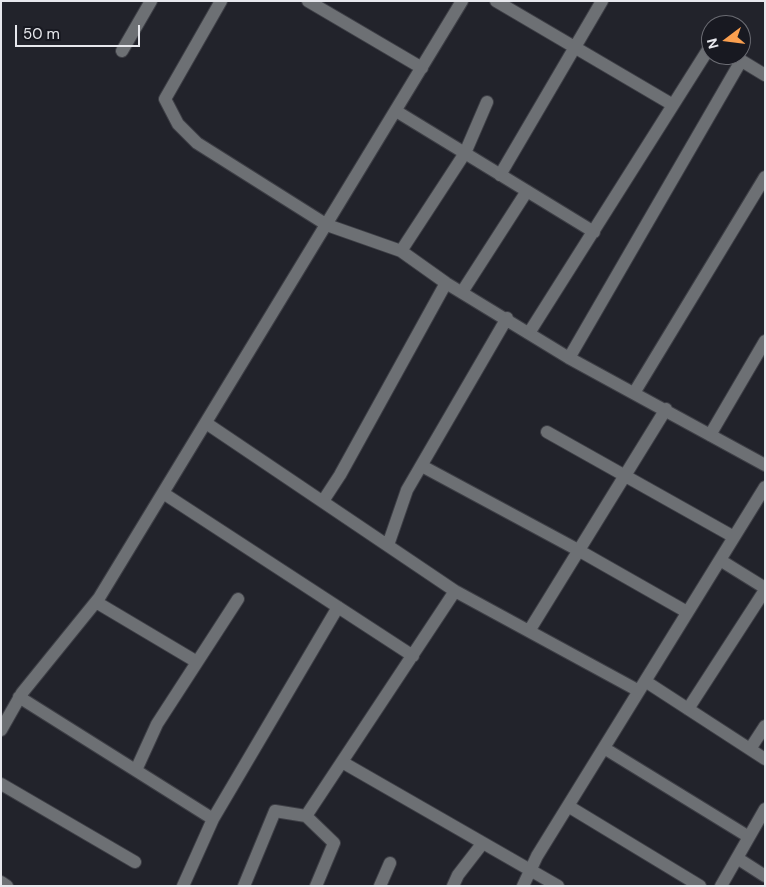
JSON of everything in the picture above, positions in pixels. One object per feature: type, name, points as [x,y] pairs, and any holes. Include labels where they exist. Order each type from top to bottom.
[{"type":"street","points":[[122,51],[151,1]]},
{"type":"street","points":[[221,1],[165,99],[178,124],[197,143],[327,225],[401,251],[446,283],[507,318],[569,358],[765,464]]},
{"type":"street","points":[[308,1],[422,68]]},
{"type":"street","points":[[1,730],[19,698],[96,602],[462,1]]},
{"type":"street","points":[[496,1],[673,105]]},
{"type":"street","points":[[500,175],[602,1]]},
{"type":"street","points":[[529,333],[701,60]]},
{"type":"street","points":[[569,358],[733,65]]},
{"type":"street","points":[[749,65],[765,75]]},
{"type":"street","points":[[401,251],[465,153],[487,102]]},
{"type":"street","points":[[396,112],[594,232]]},
{"type":"street","points":[[634,394],[765,177]]},
{"type":"street","points":[[462,292],[527,191]]},
{"type":"street","points":[[323,501],[340,475],[446,283]]},
{"type":"street","points":[[388,545],[407,490],[507,318]]},
{"type":"street","points":[[710,435],[765,341]]},
{"type":"street","points":[[529,631],[624,474],[666,409]]},
{"type":"street","points":[[206,423],[455,591],[529,631],[688,709],[765,759]]},
{"type":"street","points":[[547,432],[734,537]]},
{"type":"street","points":[[422,466],[578,550],[687,612]]},
{"type":"street","points":[[523,886],[568,806],[765,488]]},
{"type":"street","points":[[163,493],[413,656]]},
{"type":"street","points":[[688,709],[765,589],[720,560]]},
{"type":"street","points":[[306,816],[455,591]]},
{"type":"street","points":[[136,770],[157,724],[238,599]]},
{"type":"street","points":[[96,602],[197,662]]},
{"type":"street","points":[[183,886],[213,819],[338,607]]},
{"type":"street","points":[[19,698],[213,819]]},
{"type":"street","points":[[750,749],[765,726]]},
{"type":"street","points":[[604,748],[749,837]]},
{"type":"street","points":[[342,762],[530,872],[558,886]]},
{"type":"street","points":[[1,784],[135,862]]},
{"type":"street","points":[[568,806],[700,886]]},
{"type":"street","points":[[721,886],[765,810]]},
{"type":"street","points":[[244,886],[275,811],[306,816],[334,843],[316,886]]},
{"type":"street","points":[[453,886],[458,875],[482,844]]},
{"type":"street","points":[[737,858],[765,876]]},
{"type":"street","points":[[380,886],[390,864]]},
{"type":"street","points":[[1,882],[7,886]]}]
